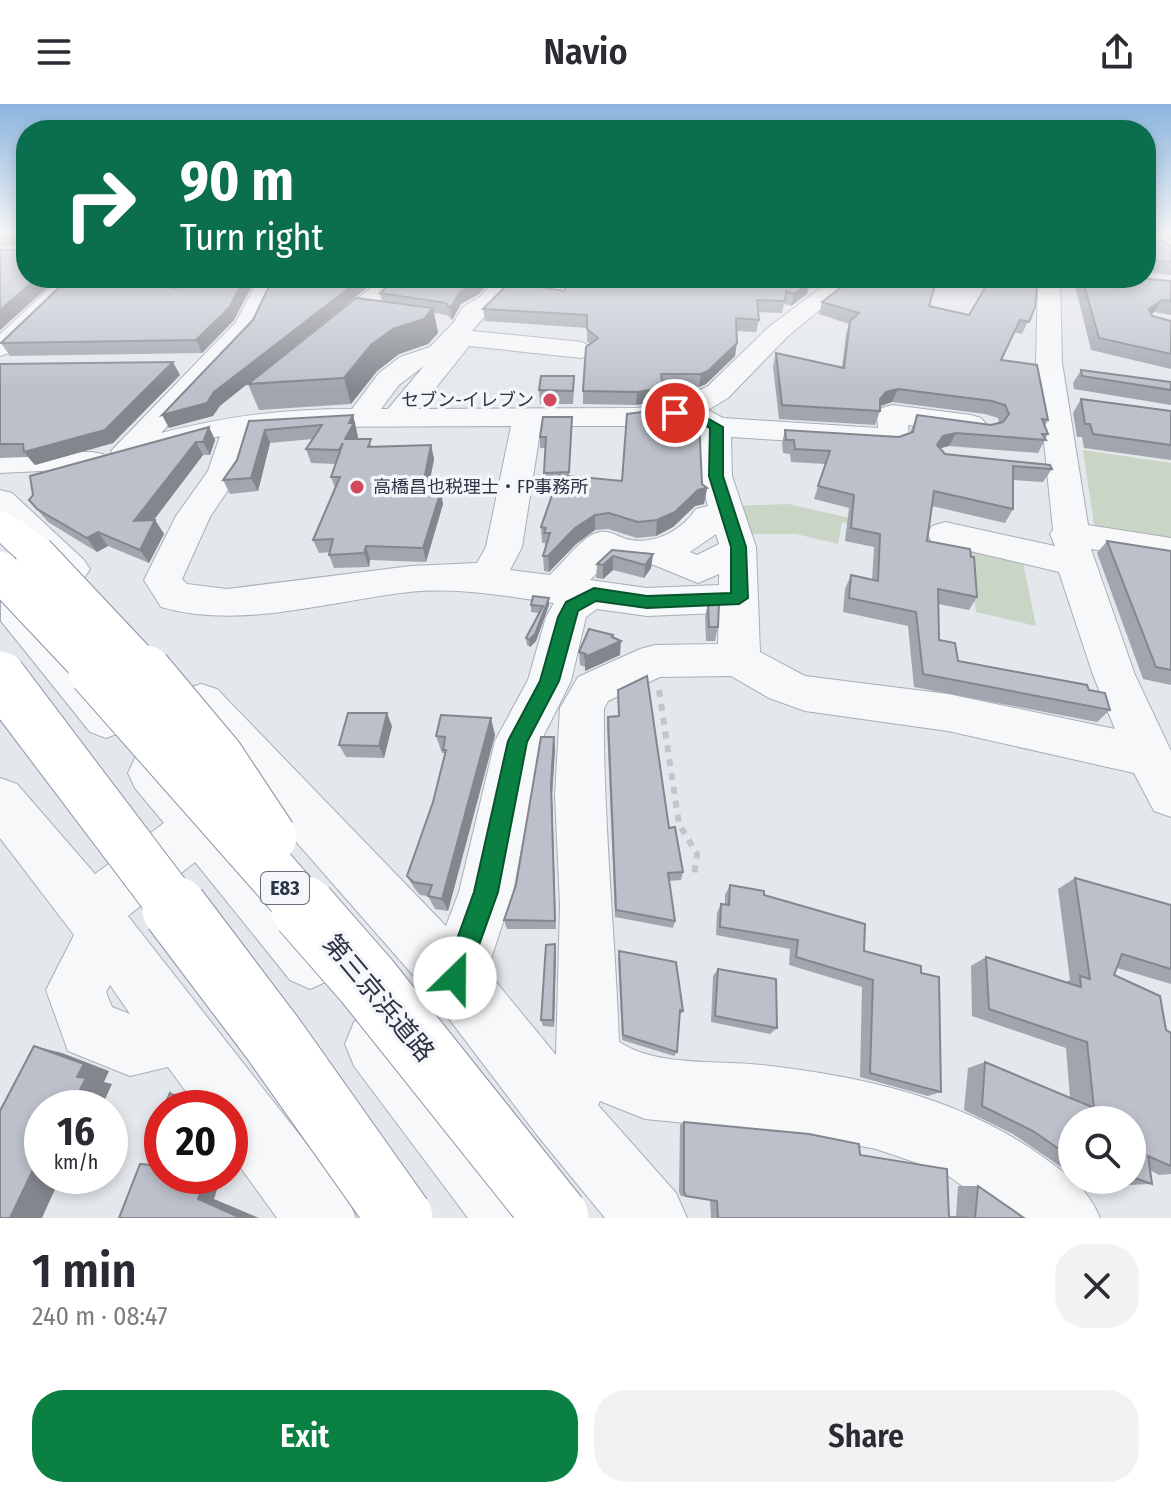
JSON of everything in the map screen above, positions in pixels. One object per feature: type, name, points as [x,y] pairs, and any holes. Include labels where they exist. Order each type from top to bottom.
[{"type":"highway","points":[[0,522],[137,661],[218,757],[367,981]]},
{"type":"highway","name":"第三京浜道路","points":[[0,571],[116,694],[367,981],[556,1218]]},
{"type":"highway","points":[[0,677],[61,754],[400,1218]]},
{"type":"highway","points":[[0,706],[61,754]]},
{"type":"street","points":[[5,361],[66,288]]},
{"type":"street","points":[[126,451],[262,288]]},
{"type":"street","points":[[311,349],[385,288]]},
{"type":"street","points":[[361,417],[389,379],[409,363],[439,352],[477,306],[489,301],[500,288]]},
{"type":"street","points":[[700,414],[777,334],[835,288]]},
{"type":"street","points":[[1049,288],[1047,322],[1069,400],[1049,467],[1071,548],[1114,675],[1149,756],[1171,795]]},
{"type":"street","points":[[356,312],[394,317]]},
{"type":"street","points":[[397,417],[462,338],[582,350]]},
{"type":"street","points":[[180,365],[220,340]]},
{"type":"street","points":[[700,414],[738,553],[739,660]]},
{"type":"street","points":[[0,488],[240,415],[636,417],[700,414],[894,438],[892,414],[984,426]]},
{"type":"street","points":[[240,415],[224,472],[193,516],[163,580],[175,597],[227,603],[411,579],[488,576]]},
{"type":"street","points":[[528,417],[504,547],[486,580],[647,602],[739,598]]},
{"type":"street","points":[[0,463],[92,461]]},
{"type":"street","points":[[0,500],[174,674],[455,978],[574,1085],[643,1215]]},
{"type":"street","points":[[660,553],[701,531],[708,517]]},
{"type":"street","points":[[945,534],[1071,548],[1171,550]]},
{"type":"street","points":[[455,978],[486,892],[518,741],[549,681],[574,592],[605,543],[622,551],[660,553],[698,570],[728,554],[738,553]]},
{"type":"street","points":[[0,596],[178,844],[431,1218]]},
{"type":"street","points":[[574,1085],[587,905],[579,795],[582,708],[593,689],[655,661],[739,660],[769,682],[790,691],[875,705],[919,708],[1149,756]]},
{"type":"street","points":[[0,661],[178,844],[335,990],[512,1218]]},
{"type":"street","points":[[98,922],[178,844],[269,775]]},
{"type":"street","points":[[0,800],[98,922],[320,1218]]},
{"type":"street","points":[[574,1085],[613,1075],[645,1087],[863,1111],[952,1141],[1014,1176],[1064,1218]]},
{"type":"path","points":[[655,661],[679,824],[697,854],[694,877]]},
{"type":"green space","points":[[1083,450],[1171,463],[1171,538],[1104,532],[1094,524]]},
{"type":"green space","points":[[788,504],[1022,557],[1036,626],[976,612],[969,561],[842,522],[838,544],[796,534],[745,534],[733,506]]},
{"type":"building","points":[[0,286],[25,288],[0,310]]},
{"type":"building","points":[[1171,286],[1171,301],[1162,300],[1149,309],[1152,316],[1171,321],[1171,354],[1099,338],[1085,288]]},
{"type":"building","points":[[59,288],[240,288],[229,308],[196,340],[1,343]]},
{"type":"building","points":[[268,288],[349,288],[214,392],[207,403],[162,415],[253,320]]},
{"type":"building","points":[[385,288],[467,288],[460,292],[450,308],[446,303],[380,293]]},
{"type":"building","points":[[504,288],[564,291],[566,288],[802,288],[794,294],[786,291],[785,301],[757,300],[759,320],[736,318],[737,343],[708,371],[701,374],[661,374],[663,388],[637,392],[583,391],[586,347],[598,338],[587,329],[587,315],[483,309]]},
{"type":"building","points":[[840,288],[934,288],[929,306],[969,315],[985,288],[1037,288],[1035,307],[1029,322],[1020,320],[1001,360],[1037,365],[1048,420],[1042,419],[1048,434],[1042,434],[1046,440],[956,433],[943,436],[937,445],[945,454],[1050,465],[1052,469],[1013,466],[1013,509],[934,491],[927,541],[970,549],[971,557],[974,557],[977,597],[938,589],[939,640],[955,643],[958,661],[1087,685],[1089,690],[1105,693],[1110,710],[923,674],[916,612],[849,598],[851,575],[878,581],[880,534],[851,528],[854,495],[818,486],[830,451],[795,449],[794,440],[786,440],[785,430],[899,437],[913,432],[917,415],[991,425],[1003,422],[1009,414],[1005,405],[992,401],[898,389],[886,392],[880,399],[880,411],[782,405],[776,353],[844,368],[850,321],[859,313],[822,302]]},
{"type":"building","points":[[356,298],[433,308],[424,319],[393,329],[371,345],[344,378],[248,384]]},
{"type":"building","points":[[173,362],[105,430],[24,452],[23,444],[0,444],[0,364]]},
{"type":"building","points":[[1081,370],[1171,382],[1171,390],[1082,376]]},
{"type":"building","points":[[541,376],[574,376],[573,391],[539,390]]},
{"type":"building","points":[[1081,399],[1171,411],[1171,445],[1093,434],[1090,424],[1085,424]]},
{"type":"building","points":[[666,409],[690,413],[699,419],[702,484],[707,488],[698,490],[675,512],[657,520],[638,522],[609,513],[595,515],[575,528],[548,556],[543,556],[550,533],[544,533],[546,528],[541,527],[559,475],[622,481],[627,414]]},
{"type":"building","points":[[353,415],[349,423],[354,423],[345,439],[371,439],[368,447],[431,445],[422,490],[441,491],[423,548],[366,546],[364,553],[329,555],[333,539],[313,540],[340,477],[331,477],[343,443],[339,450],[306,449],[322,425],[265,430],[251,478],[223,480],[237,460],[249,421]]},
{"type":"building","points":[[543,417],[572,417],[569,472],[544,473],[546,437],[540,437]]},
{"type":"building","points":[[209,427],[203,442],[196,442],[134,521],[155,520],[140,550],[98,532],[87,538],[37,509],[29,500],[33,495],[30,476]]},
{"type":"building","points":[[1107,541],[1171,551],[1171,670],[1156,667]]},
{"type":"building","points":[[612,550],[653,554],[645,565],[613,556],[603,565],[597,564]]},
{"type":"building","points":[[533,596],[549,598],[535,634],[529,640],[526,638],[543,606],[531,605]]},
{"type":"building","points":[[719,602],[718,627],[709,627],[708,603]]},
{"type":"building","points":[[589,629],[613,635],[621,641],[585,657],[586,654],[579,652]]},
{"type":"building","points":[[647,676],[669,828],[675,827],[683,872],[668,873],[675,921],[616,910],[608,717],[619,716],[618,690]]},
{"type":"building","points":[[348,713],[387,713],[379,746],[339,745]]},
{"type":"building","points":[[441,715],[491,718],[442,899],[428,896],[432,885],[413,882],[407,876],[433,802],[446,750],[443,750],[445,737],[436,736]]},
{"type":"building","points":[[541,737],[554,737],[551,784],[555,921],[504,920],[516,885]]},
{"type":"building","points":[[1075,878],[1171,905],[1171,969],[1122,954],[1114,975],[1160,996],[1166,1030],[1171,1033],[1171,1166],[1148,1156],[1152,1184],[1146,1182],[1146,1106],[1094,1106],[1087,1042],[989,1009],[986,957],[1081,987],[1080,976],[1090,979]]},
{"type":"building","points":[[730,885],[764,891],[764,895],[865,924],[864,951],[921,966],[921,973],[939,977],[941,1092],[870,1073],[873,980],[796,957],[798,940],[720,927],[721,904],[729,905]]},
{"type":"building","points":[[555,944],[553,1020],[541,1020],[546,945]]},
{"type":"building","points":[[619,951],[676,962],[683,1011],[680,1010],[677,1052],[623,1035]]},
{"type":"building","points":[[718,969],[776,979],[777,1028],[715,1016]]},
{"type":"building","points":[[34,1046],[84,1064],[77,1077],[86,1078],[80,1090],[24,1090],[24,1189],[10,1218],[0,1218],[0,1111]]},
{"type":"building","points":[[985,1062],[1089,1106],[1058,1106],[1058,1148],[1033,1131],[982,1106]]},
{"type":"building","points":[[684,1122],[809,1134],[859,1144],[860,1155],[947,1169],[949,1217],[975,1218],[718,1218],[717,1201],[686,1196],[684,1192]]},
{"type":"building","points":[[140,1164],[144,1164],[144,1194],[200,1194],[198,1199],[241,1218],[119,1218]]},
{"type":"building","points":[[978,1186],[1024,1218],[975,1218]]},
{"type":"place","name":"セブン-イレブン","points":[[550,400]]},
{"type":"place","name":"高橋昌也税理士・FP事務所","points":[[357,487]]},
{"type":"route","points":[[455,978],[475,930],[486,892],[518,741],[549,681],[566,617],[572,606],[594,594],[647,602],[739,598],[738,547],[716,476],[716,427],[686,410],[675,413]]}]
